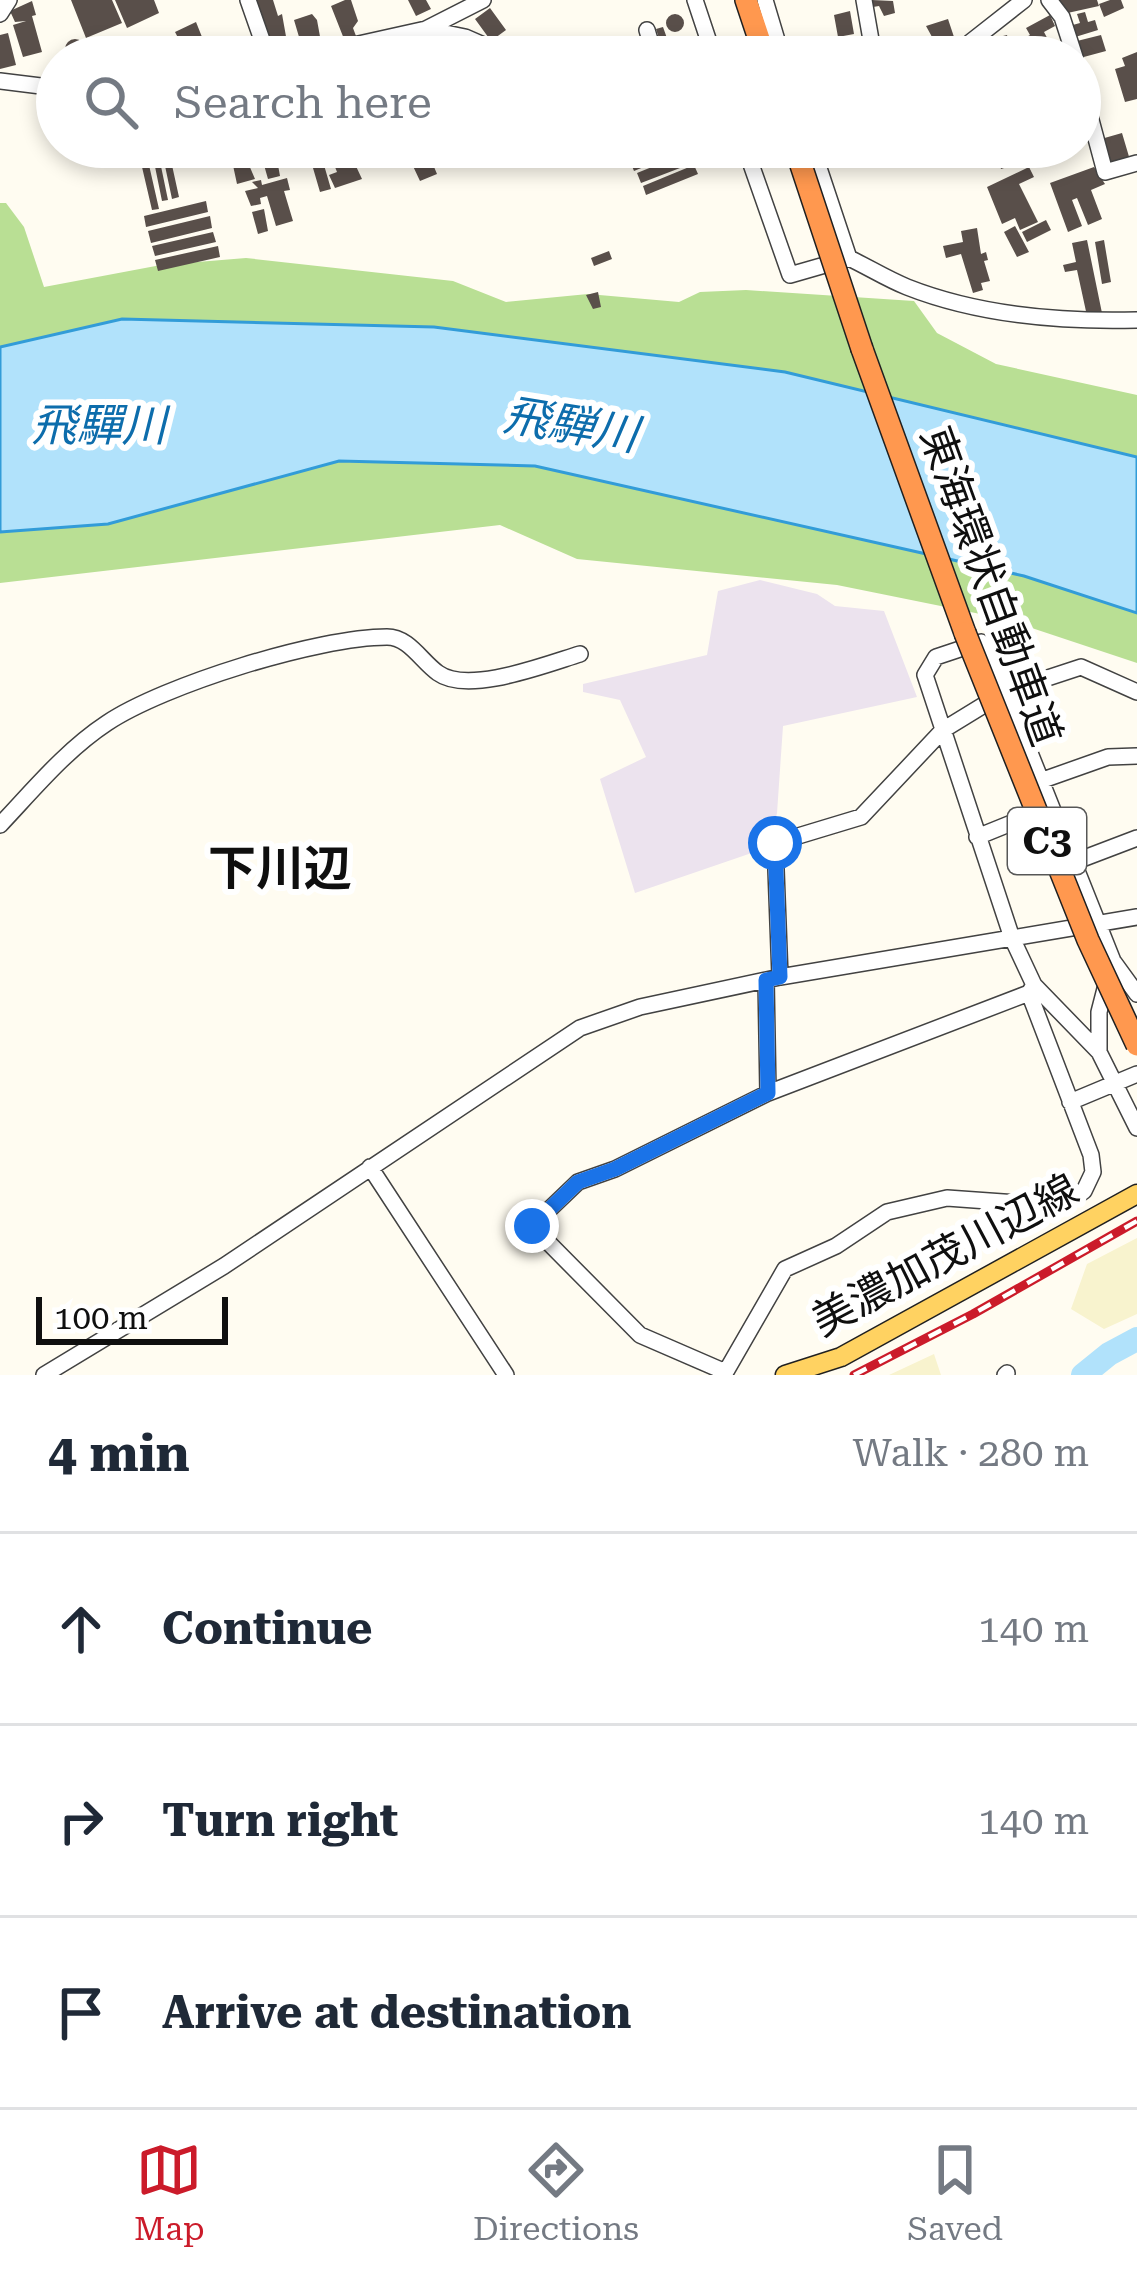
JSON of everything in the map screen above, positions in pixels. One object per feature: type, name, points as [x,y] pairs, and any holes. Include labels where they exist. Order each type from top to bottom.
[{"type":"highway","points":[[746,0],[758,36]]},
{"type":"highway","name":"東海環状自動車道","points":[[802,168],[857,337],[957,612],[1088,940],[1137,1045]]},
{"type":"main road","name":"美濃加茂川辺線","points":[[785,1375],[841,1357],[1137,1194]]},
{"type":"street","points":[[0,14],[9,0]]},
{"type":"street","points":[[248,0],[261,36]]},
{"type":"street","points":[[391,36],[426,28],[483,0]]},
{"type":"street","points":[[695,0],[707,36]]},
{"type":"street","points":[[765,0],[776,36]]},
{"type":"street","points":[[864,0],[870,36]]},
{"type":"street","points":[[978,36],[1024,0]]},
{"type":"street","points":[[1049,0],[1068,36]]},
{"type":"street","points":[[426,28],[461,36]]},
{"type":"street","points":[[647,30],[649,36]]},
{"type":"street","points":[[0,82],[36,86]]},
{"type":"street","points":[[1101,157],[1105,172],[1137,163]]},
{"type":"street","points":[[752,168],[790,274],[849,258],[909,288],[985,307],[1073,322],[1137,320]]},
{"type":"street","points":[[819,168],[849,258]]},
{"type":"street","points":[[0,824],[48,773],[103,726],[128,710],[240,667],[349,640],[388,637],[401,639],[453,680],[476,681],[580,654]]},
{"type":"street","points":[[1031,989],[768,1093],[615,1169],[578,1182],[532,1226],[640,1335],[723,1373],[785,1269],[836,1246],[887,1212],[947,1198],[1067,1203],[1084,1191],[1093,1172],[1090,1155],[925,675],[936,657],[981,642],[989,650],[1113,961],[1137,994]]},
{"type":"street","points":[[768,1093],[775,843],[861,817],[944,730],[1005,692],[1081,668],[1137,692]]},
{"type":"street","points":[[1043,780],[1108,758],[1137,756]]},
{"type":"street","points":[[977,837],[1052,806]]},
{"type":"street","points":[[1074,862],[1137,838]]},
{"type":"street","points":[[44,1375],[224,1266],[580,1028],[640,1007],[773,978],[1137,917]]},
{"type":"street","points":[[1100,1052],[1099,1012],[1113,961]]},
{"type":"street","points":[[1031,989],[1100,1052],[1137,1129]]},
{"type":"street","points":[[1070,1102],[1137,1074]]},
{"type":"street","points":[[370,1167],[506,1375]]},
{"type":"shaded area","points":[[760,580],[817,594],[835,606],[884,611],[917,697],[783,726],[777,813],[769,847],[635,893],[600,779],[646,757],[620,700],[583,692],[583,684],[707,655],[718,591]]},
{"type":"shaded area","points":[[1137,1238],[1137,1314],[1104,1329],[1071,1309],[1087,1264]]},
{"type":"shaded area","points":[[934,1354],[941,1375],[889,1375]]},
{"type":"green space","points":[[0,203],[6,203],[24,227],[44,287],[161,265],[246,258],[453,281],[506,302],[588,294],[679,302],[700,292],[746,290],[914,301],[937,333],[996,364],[1137,395],[1137,457],[785,372],[434,327],[122,319],[0,347]]},
{"type":"green space","points":[[339,461],[535,466],[1024,576],[1137,613],[1137,663],[1005,619],[837,585],[577,559],[500,525],[0,583],[0,532],[108,524]]},
{"type":"water","name":"飛驒川","points":[[122,319],[434,327],[785,372],[1137,457],[1137,613],[1024,576],[535,466],[339,461],[108,524],[0,532],[0,347]]},
{"type":"building","points":[[71,0],[112,0],[122,23],[85,36]]},
{"type":"building","points":[[115,0],[154,0],[159,13],[127,28]]},
{"type":"building","points":[[254,0],[273,0],[278,16],[282,14],[286,36],[265,36]]},
{"type":"building","points":[[351,0],[358,21],[353,28],[356,36],[343,36],[331,6]]},
{"type":"building","points":[[408,0],[426,0],[431,9],[416,16]]},
{"type":"building","points":[[872,0],[893,1],[895,13],[884,16]]},
{"type":"building","points":[[1057,0],[1097,0],[1099,6],[1063,14]]},
{"type":"building","points":[[1121,0],[1124,8],[1104,17],[1099,4]]},
{"type":"building","points":[[32,1],[36,54],[23,57],[13,25],[26,21],[15,22],[10,11]]},
{"type":"building","points":[[490,8],[506,30],[487,36],[475,19]]},
{"type":"building","points":[[850,11],[854,34],[838,36],[834,15]]},
{"type":"building","points":[[1085,12],[1098,30],[1072,36],[1069,26],[1080,23],[1077,14]]},
{"type":"building","points":[[312,14],[320,36],[299,36],[294,20]]},
{"type":"building","points":[[675,14],[684,23],[675,32],[666,23]]},
{"type":"building","points":[[1050,15],[1055,26],[1044,32],[1046,36],[1028,36],[1026,28]]},
{"type":"building","points":[[948,19],[954,36],[932,36],[926,26]]},
{"type":"building","points":[[196,22],[202,36],[177,36],[175,32]]},
{"type":"building","points":[[8,33],[16,65],[0,69],[0,35]]},
{"type":"building","points":[[1137,52],[1137,99],[1125,102],[1115,69],[1125,66],[1122,58]]},
{"type":"building","points":[[1122,133],[1130,160],[1108,166],[1101,139]]},
{"type":"building","points":[[142,168],[150,168],[159,209],[152,210]]},
{"type":"building","points":[[155,168],[161,168],[168,200],[162,201]]},
{"type":"building","points":[[165,168],[173,168],[179,197],[172,199]]},
{"type":"building","points":[[234,168],[250,168],[255,179],[237,184]]},
{"type":"building","points":[[265,168],[279,168],[280,176],[268,179]]},
{"type":"building","points":[[313,168],[325,168],[331,189],[320,192]]},
{"type":"building","points":[[335,168],[357,168],[362,179],[335,188],[329,175],[337,172]]},
{"type":"building","points":[[414,168],[434,168],[437,174],[420,181]]},
{"type":"building","points":[[649,168],[680,168],[641,183],[637,173]]},
{"type":"building","points":[[687,168],[695,168],[698,174],[646,195],[643,186]]},
{"type":"building","points":[[1030,168],[1034,177],[1019,184],[1038,222],[1020,230],[1015,218],[1002,224],[987,187]]},
{"type":"building","points":[[1095,168],[1105,184],[1091,190],[1102,219],[1088,225],[1077,198],[1072,200],[1082,226],[1068,232],[1050,183]]},
{"type":"building","points":[[287,178],[290,190],[284,191],[293,221],[276,226],[267,196],[260,198],[261,204],[251,206],[245,191],[258,188],[252,182],[261,180],[262,185]]},
{"type":"building","points":[[206,201],[208,212],[146,227],[144,216]]},
{"type":"building","points":[[264,209],[268,231],[258,234],[252,212]]},
{"type":"building","points":[[210,216],[212,228],[151,243],[148,231]]},
{"type":"building","points":[[1046,220],[1051,230],[1027,242],[1022,232]]},
{"type":"building","points":[[1015,226],[1029,252],[1017,257],[1004,232]]},
{"type":"building","points":[[977,228],[990,281],[973,293],[961,254],[946,258],[943,246],[963,242],[961,231]]},
{"type":"building","points":[[213,232],[216,242],[155,256],[152,246]]},
{"type":"building","points":[[1087,240],[1102,313],[1087,316],[1077,270],[1065,272],[1063,265],[1076,262],[1072,243]]},
{"type":"building","points":[[1104,240],[1111,282],[1102,284],[1095,242]]},
{"type":"building","points":[[218,246],[220,257],[158,271],[155,260]]},
{"type":"building","points":[[609,251],[612,259],[594,266],[591,258]]},
{"type":"building","points":[[598,292],[601,307],[593,309],[586,295]]},
{"type":"waterway","points":[[1083,1375],[1137,1339]]},
{"type":"railway","points":[[854,1375],[1137,1221]]},
{"type":"district","name":"下川辺","points":[[280,869]]},
{"type":"route","points":[[532,1226],[578,1182],[615,1169],[768,1093],[766,980],[780,977],[775,843]]},
{"type":"water label","name":"飛騨川","points":[[571,425]]}]
